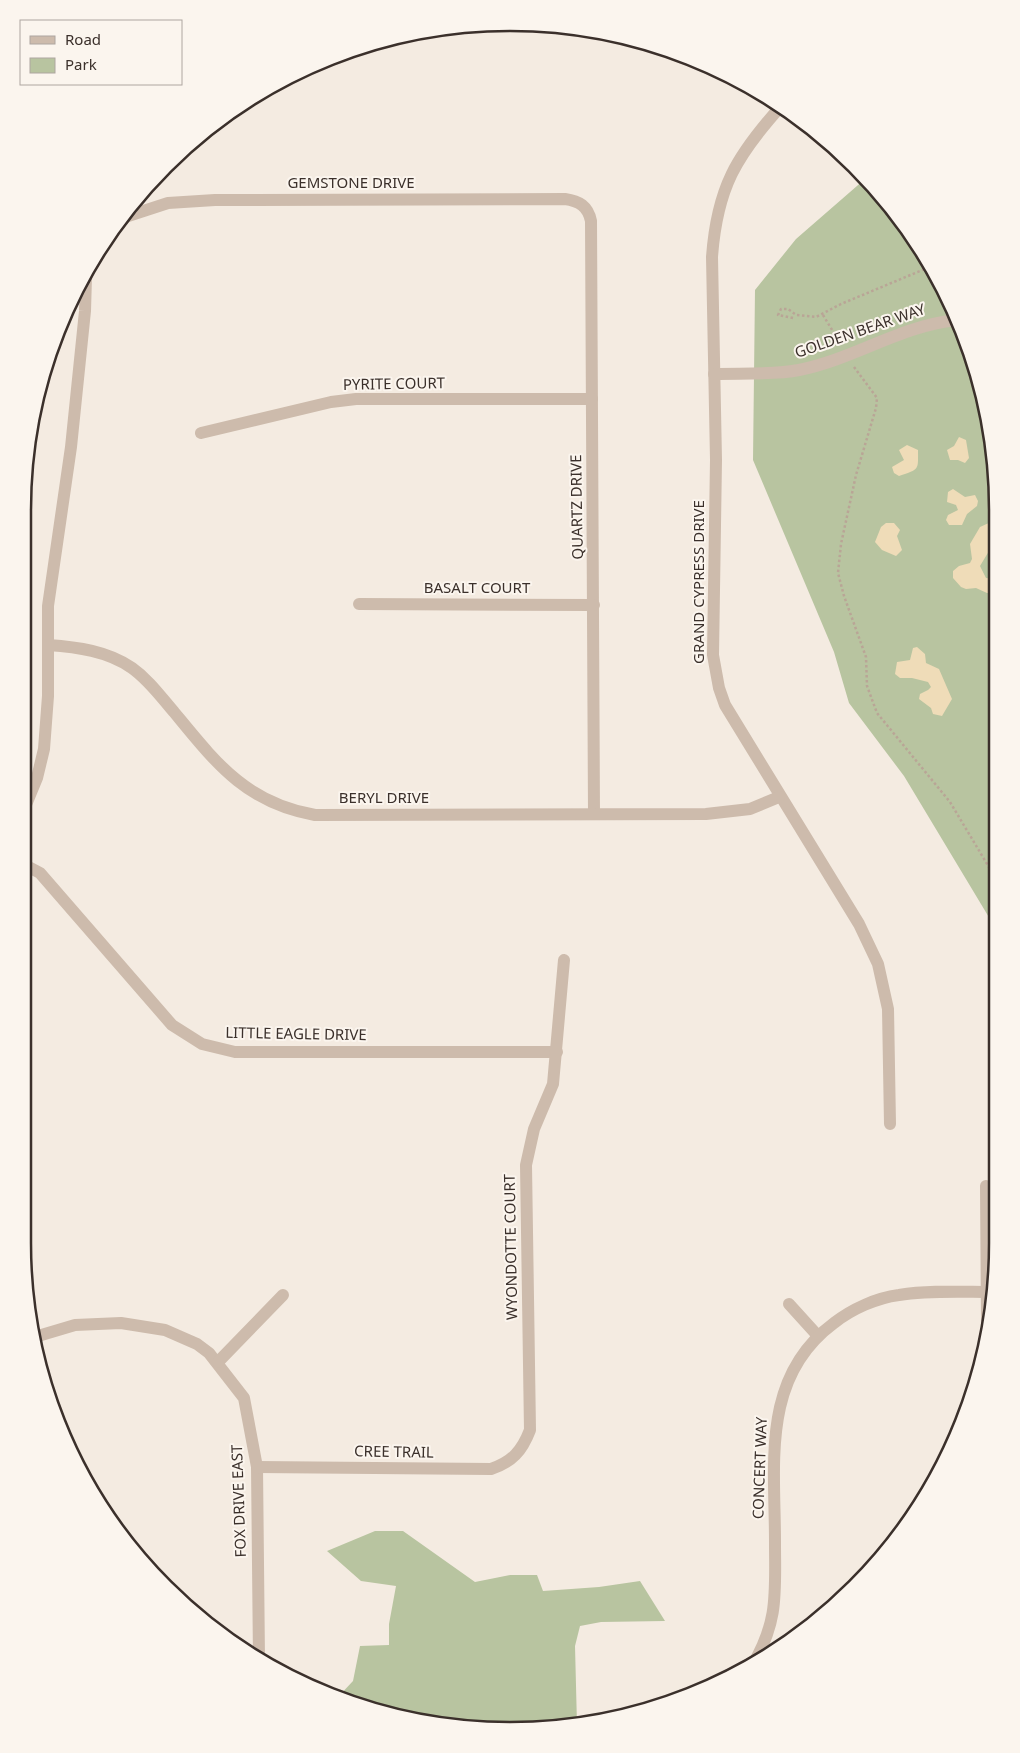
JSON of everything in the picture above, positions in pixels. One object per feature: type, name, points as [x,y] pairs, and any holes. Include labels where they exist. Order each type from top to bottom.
[{"type":"street","name":"GRAND CYPRESS DRIVE","points":[[776,112],[752,138],[736,163],[718,210],[712,258],[715,670],[725,705],[859,924],[878,964],[888,1008],[890,1124]]},
{"type":"street","name":"GEMSTONE DRIVE","points":[[134,214],[168,203],[205,200],[565,199],[582,204]]},
{"type":"street","name":"QUARTZ DRIVE","points":[[582,204],[587,210],[591,221],[594,814]]},
{"type":"street","points":[[31,791],[44,749],[48,696],[48,606],[72,437],[86,289]]},
{"type":"street","name":"GOLDEN BEAR WAY","points":[[714,374],[798,371],[846,355],[911,329],[949,321]]},
{"type":"street","name":"PYRITE COURT","points":[[201,432],[331,402],[356,399],[592,399]]},
{"type":"street","name":"BASALT COURT","points":[[359,604],[594,605]]},
{"type":"street","name":"BERYL DRIVE","points":[[48,645],[88,650],[112,658],[132,668],[151,684],[217,764],[234,780],[254,794],[296,812],[315,815],[728,812],[750,809],[780,797]]},
{"type":"street","name":"LITTLE EAGLE DRIVE","points":[[31,868],[40,873],[172,1025],[202,1044],[235,1052],[557,1052]]},
{"type":"street","name":"WYONDOTTE COURT","points":[[524,1447],[530,1430],[526,1165],[534,1129],[553,1084],[564,960]]},
{"type":"street","points":[[986,1186],[988,1266]]},
{"type":"street","name":"CONCERT WAY","points":[[762,1650],[775,1607],[775,1441],[777,1414],[783,1392],[793,1368],[818,1336],[844,1315],[867,1304],[897,1295],[986,1292]]},
{"type":"street","points":[[218,1362],[283,1295]]},
{"type":"street","points":[[789,1304],[818,1336]]},
{"type":"street","name":"FOX DRIVE EAST","points":[[40,1335],[75,1325],[121,1323],[148,1325],[166,1330],[197,1344],[218,1362],[244,1398],[256,1467],[259,1650]]},
{"type":"street","name":"CREE TRAIL","points":[[256,1467],[491,1469],[515,1457],[524,1447]]},
{"type":"path","points":[[794,318],[782,318],[778,315],[781,310],[788,309],[796,315],[816,318],[841,304],[924,269]]},
{"type":"path","points":[[823,314],[846,355],[877,398],[876,408],[856,475],[841,544],[839,566],[844,596],[866,657],[870,699],[877,713],[950,802],[989,867]]},
{"type":"green space","points":[[860,183],[890,219],[925,271],[952,327],[972,386],[985,448],[989,510],[989,917],[904,776],[849,703],[834,652],[753,460],[755,290],[796,239]]},
{"type":"green space","points":[[375,1531],[403,1531],[475,1582],[510,1575],[537,1575],[543,1591],[599,1587],[640,1581],[665,1621],[601,1622],[580,1626],[575,1646],[577,1717],[510,1722],[448,1718],[417,1713],[343,1691],[353,1681],[360,1646],[389,1645],[389,1624],[396,1586],[361,1581],[327,1551]]},
{"type":"sand","points":[[959,437],[966,440],[969,458],[965,463],[958,460],[950,460],[947,450],[954,446]]},
{"type":"sand","points":[[907,445],[918,450],[918,465],[911,472],[899,476],[894,473],[892,467],[904,460],[899,450]]},
{"type":"sand","points":[[953,489],[965,497],[975,495],[978,501],[977,506],[967,514],[962,525],[949,525],[946,520],[948,515],[958,510],[956,505],[947,502],[948,492]]},
{"type":"sand","points":[[886,523],[894,523],[900,530],[897,536],[902,550],[896,556],[882,550],[875,542],[881,527]]},
{"type":"sand","points":[[989,523],[989,551],[980,566],[986,578],[989,578],[989,593],[976,588],[966,589],[961,587],[953,578],[953,571],[959,566],[970,563],[972,559],[970,544],[980,527]]},
{"type":"sand","points":[[917,647],[925,654],[926,663],[939,669],[952,699],[942,716],[933,714],[931,708],[919,699],[920,694],[931,687],[928,682],[912,678],[900,678],[895,674],[897,662],[910,660],[913,648]]}]
